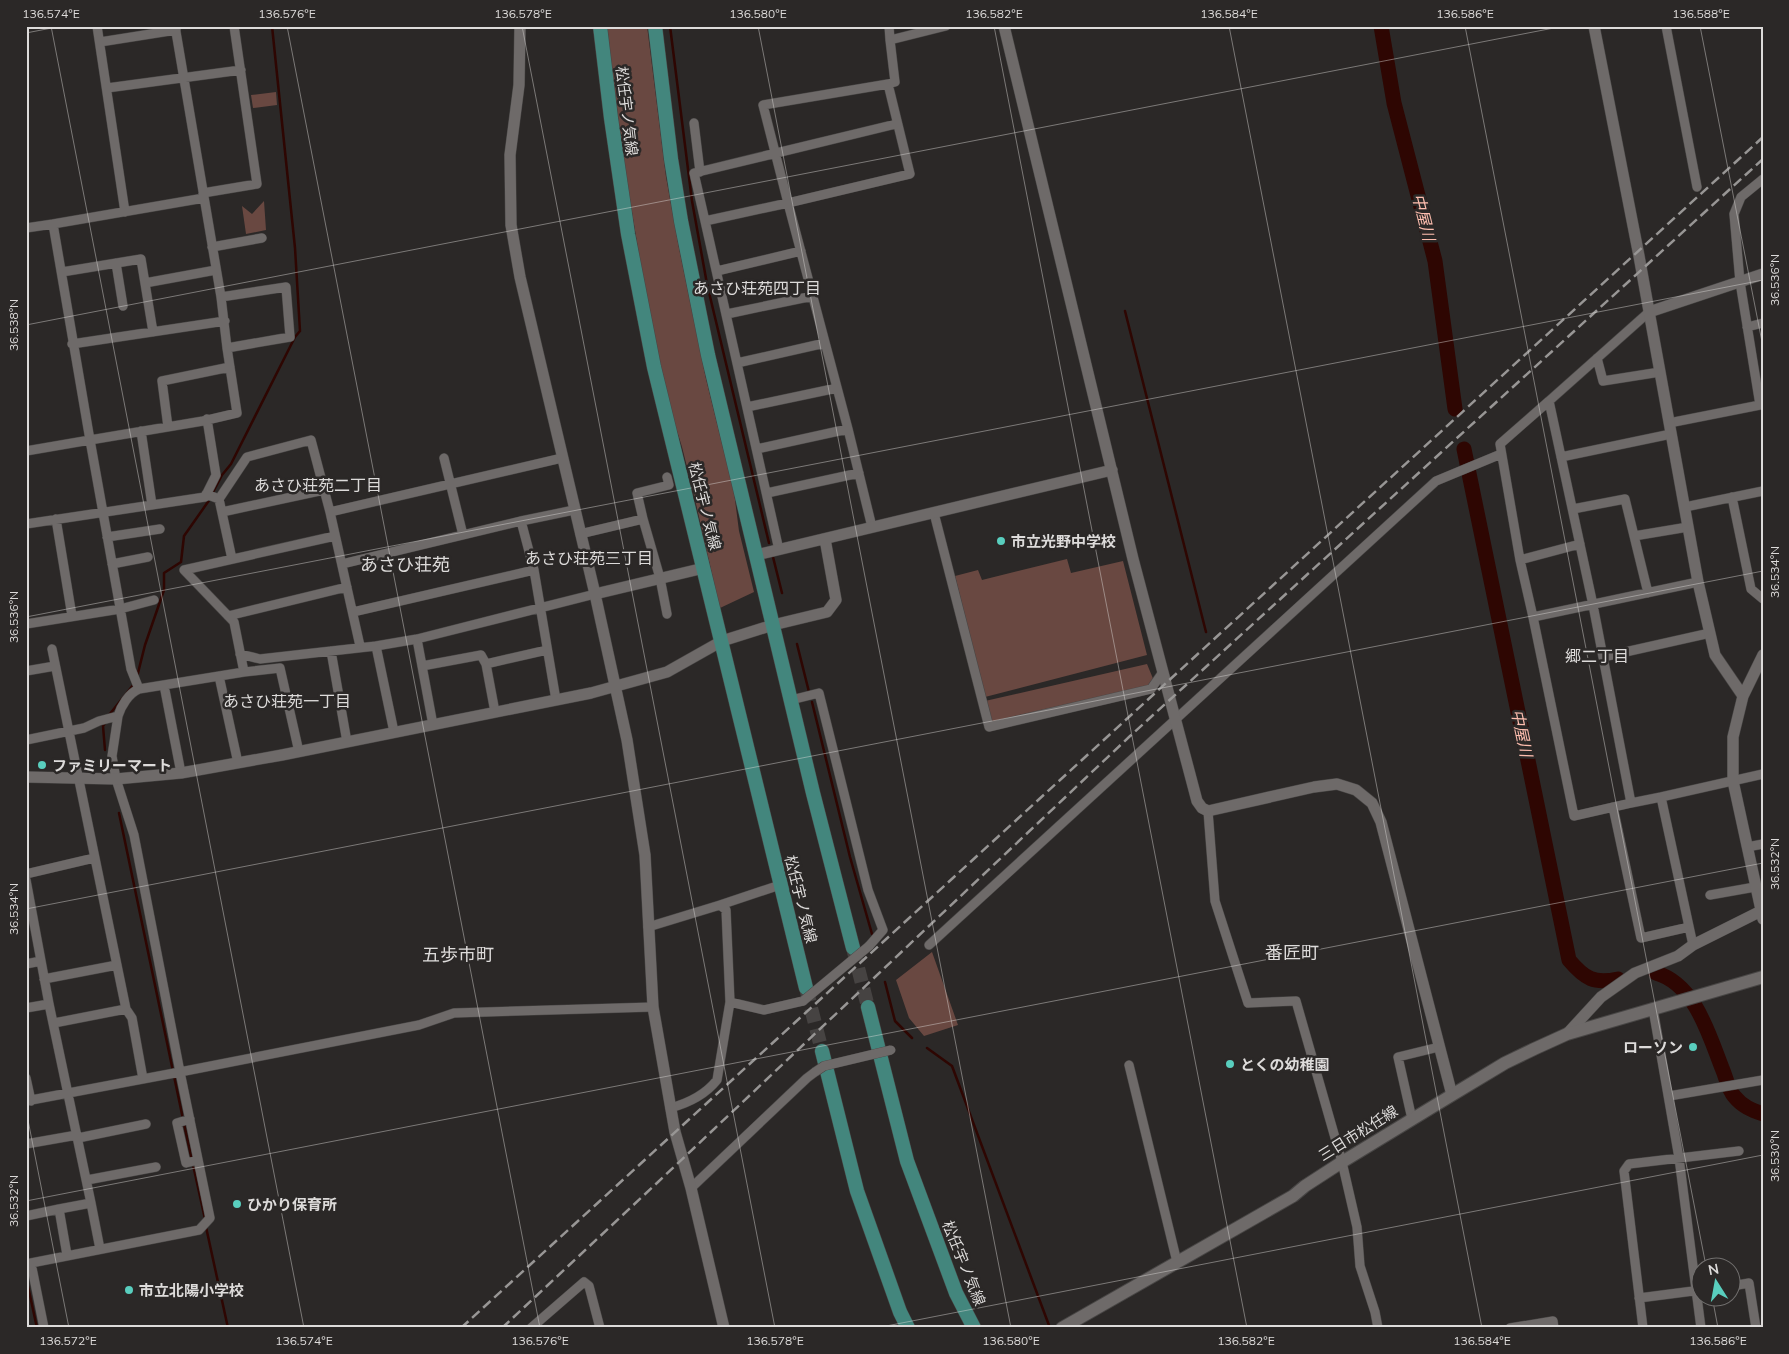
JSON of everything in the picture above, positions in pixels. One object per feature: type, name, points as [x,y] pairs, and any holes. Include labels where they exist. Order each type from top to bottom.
[{"type":"main road","name":"松任宇ノ気線","points":[[600,26],[619,173],[638,288],[654,367],[722,641],[804,994]]},
{"type":"main road","points":[[655,26],[671,159],[692,282],[772,624],[853,948]]},
{"type":"main road","name":"三日市松任線","points":[[1062,1328],[1293,1196],[1342,1162],[1505,1064],[1567,1034],[1763,977]]},
{"type":"main road","name":"松任宇ノ気線","points":[[868,1007],[907,1161],[956,1293],[974,1328]]},
{"type":"main road","points":[[822,1051],[858,1191],[900,1312],[908,1328]]},
{"type":"street","points":[[97,26],[125,212]]},
{"type":"street","points":[[26,228],[125,212],[257,184],[234,26]]},
{"type":"street","points":[[520,26],[519,85],[510,155],[511,225],[522,284],[595,594],[627,740],[645,855],[653,1007],[674,1132],[691,1188],[724,1328]]},
{"type":"street","points":[[872,528],[763,105],[895,82],[888,26]]},
{"type":"street","points":[[1004,26],[1112,470],[1197,801],[1202,808],[1208,811],[1314,787],[1337,784],[1356,790],[1372,803],[1381,822],[1452,1095]]},
{"type":"street","points":[[1594,26],[1698,582],[1714,655],[1743,696]]},
{"type":"street","points":[[1666,26],[1697,187]]},
{"type":"street","points":[[890,40],[940,27]]},
{"type":"street","points":[[26,451],[168,427],[237,413],[221,297],[175,28],[100,42]]},
{"type":"street","points":[[107,88],[241,70]]},
{"type":"street","points":[[705,221],[910,174],[896,124],[888,84]]},
{"type":"street","points":[[694,123],[700,172]]},
{"type":"street","points":[[779,550],[694,173],[896,124]]},
{"type":"street","points":[[1562,457],[1761,404],[1740,282],[1734,214],[1741,197],[1763,179]]},
{"type":"street","points":[[44,1328],[28,1263],[199,1230],[210,1218],[190,1119],[176,1073],[134,836],[116,779],[112,756],[116,717],[120,708],[135,691],[137,683],[131,669],[120,609],[72,344],[53,224]]},
{"type":"street","points":[[212,248],[262,238]]},
{"type":"street","points":[[717,271],[801,251]]},
{"type":"street","points":[[62,272],[141,259],[153,332]]},
{"type":"street","points":[[116,263],[124,306]]},
{"type":"street","points":[[145,283],[216,270]]},
{"type":"street","points":[[1763,274],[1649,312],[1500,444],[1520,560],[1574,816],[1763,774]]},
{"type":"street","points":[[221,297],[286,287],[290,337],[227,348]]},
{"type":"street","points":[[727,314],[813,296]]},
{"type":"street","points":[[72,344],[224,321]]},
{"type":"street","points":[[1747,327],[1763,323]]},
{"type":"street","points":[[737,363],[825,343]]},
{"type":"street","points":[[1597,358],[1603,381],[1660,372]]},
{"type":"street","points":[[168,427],[162,381],[230,367]]},
{"type":"street","points":[[747,407],[837,388]]},
{"type":"street","points":[[1549,400],[1593,605],[1631,802]]},
{"type":"street","points":[[26,524],[205,497],[216,475],[207,419]]},
{"type":"street","points":[[756,448],[848,429]]},
{"type":"street","points":[[141,431],[152,505]]},
{"type":"street","points":[[218,498],[247,457],[311,440],[330,512],[360,646]]},
{"type":"street","points":[[930,945],[1436,481],[1502,454]]},
{"type":"street","points":[[444,458],[463,535]]},
{"type":"street","points":[[330,512],[562,458]]},
{"type":"street","points":[[756,554],[1112,470]]},
{"type":"street","points":[[767,493],[859,473]]},
{"type":"street","points":[[667,477],[668,485],[637,493],[660,578],[667,614]]},
{"type":"street","points":[[222,512],[324,490]]},
{"type":"street","points":[[1685,506],[1763,491]]},
{"type":"street","points":[[207,494],[218,498]]},
{"type":"street","points":[[1732,497],[1751,589],[1763,600]]},
{"type":"street","points":[[218,498],[232,559]]},
{"type":"street","points":[[1573,509],[1626,499],[1648,593]]},
{"type":"street","points":[[342,564],[574,510]]},
{"type":"street","points":[[934,513],[989,727],[1150,690],[1164,672]]},
{"type":"street","points":[[56,519],[72,616]]},
{"type":"street","points":[[580,534],[643,519]]},
{"type":"street","points":[[521,521],[534,570],[539,609],[556,700]]},
{"type":"street","points":[[1634,536],[1688,527]]},
{"type":"street","points":[[108,538],[160,529]]},
{"type":"street","points":[[244,672],[234,622],[184,570],[335,536]]},
{"type":"street","points":[[26,776],[116,779],[181,773],[299,752],[556,700],[616,687],[667,672],[722,641],[772,624],[827,612],[836,600],[826,539]]},
{"type":"street","points":[[1520,560],[1580,544]]},
{"type":"street","points":[[112,564],[148,557]]},
{"type":"street","points":[[240,654],[260,659],[360,646],[376,646],[417,639],[704,568]]},
{"type":"street","points":[[352,612],[534,570]]},
{"type":"street","points":[[1533,617],[1698,582]]},
{"type":"street","points":[[228,616],[347,587]]},
{"type":"street","points":[[26,624],[120,609],[154,600]]},
{"type":"street","points":[[1603,657],[1710,633]]},
{"type":"street","points":[[417,639],[433,725]]},
{"type":"street","points":[[376,646],[394,732]]},
{"type":"street","points":[[52,650],[126,1009],[132,1018],[143,1079]]},
{"type":"street","points":[[486,664],[547,650]]},
{"type":"street","points":[[331,651],[347,742]]},
{"type":"street","points":[[422,666],[481,655],[486,664],[496,712]]},
{"type":"street","points":[[1567,1034],[1601,997],[1635,973],[1678,956],[1693,944],[1762,914],[1733,781],[1733,737],[1743,696],[1763,655]]},
{"type":"street","points":[[26,671],[55,666]]},
{"type":"street","points":[[137,683],[164,685],[280,668],[299,752]]},
{"type":"street","points":[[219,676],[238,763]]},
{"type":"street","points":[[164,685],[181,773]]},
{"type":"street","points":[[730,1002],[764,1010],[804,994],[869,946],[883,930],[868,890],[819,693],[791,700]]},
{"type":"street","points":[[26,740],[84,728],[99,721],[116,717]]},
{"type":"street","points":[[1661,797],[1693,944]]},
{"type":"street","points":[[1613,807],[1641,938],[1689,927]]},
{"type":"street","points":[[1208,811],[1215,901],[1248,1003],[1296,1001],[1342,1162],[1357,1227],[1360,1266],[1378,1328]]},
{"type":"street","points":[[1746,847],[1763,844]]},
{"type":"street","points":[[26,874],[94,858]]},
{"type":"street","points":[[26,880],[30,924],[41,961],[100,1249]]},
{"type":"street","points":[[648,927],[780,885]]},
{"type":"street","points":[[1710,895],[1755,886]]},
{"type":"street","points":[[670,1108],[686,1103],[709,1090],[717,1080],[730,1002],[726,910],[720,905]]},
{"type":"street","points":[[26,964],[41,961]]},
{"type":"street","points":[[44,979],[117,965]]},
{"type":"street","points":[[26,1008],[49,1004]]},
{"type":"street","points":[[26,1078],[28,1101],[419,1025],[454,1013],[653,1007]]},
{"type":"street","points":[[54,1023],[126,1009]]},
{"type":"street","points":[[1653,1009],[1669,1096],[1694,1256]]},
{"type":"street","points":[[1412,1119],[1398,1057],[1439,1047]]},
{"type":"street","points":[[691,1188],[801,1084],[824,1066],[891,1050]]},
{"type":"street","points":[[1129,1065],[1177,1262]]},
{"type":"street","points":[[1669,1096],[1763,1080]]},
{"type":"street","points":[[190,1119],[177,1122],[186,1163],[198,1160]]},
{"type":"street","points":[[26,1144],[146,1124]]},
{"type":"street","points":[[1642,1328],[1624,1171],[1629,1164],[1739,1151]]},
{"type":"street","points":[[87,1180],[156,1167]]},
{"type":"street","points":[[26,1216],[91,1203]]},
{"type":"street","points":[[59,1209],[67,1255]]},
{"type":"street","points":[[531,1328],[540,1324],[584,1282],[589,1286],[600,1328]]},
{"type":"street","points":[[1742,1284],[1749,1283],[1756,1328]]},
{"type":"street","points":[[1639,1298],[1692,1291]]},
{"type":"street","points":[[1700,1306],[1701,1328]]},
{"type":"street","points":[[1510,1328],[1553,1321],[1554,1328]]},
{"type":"shaded area","points":[[607,26],[647,26],[666,177],[679,248],[706,379],[734,492],[739,531],[754,592],[720,608],[687,467],[669,407],[649,312],[625,170]]},
{"type":"shaded area","points":[[276,92],[277,105],[253,108],[251,95]]},
{"type":"shaded area","points":[[264,201],[266,230],[246,234],[242,206],[252,214]]},
{"type":"shaded area","points":[[1067,559],[1071,573],[1123,561],[1147,655],[985,697],[955,576],[978,570],[982,580]]},
{"type":"shaded area","points":[[1147,664],[1154,681],[1146,687],[995,723],[989,722],[985,701]]},
{"type":"shaded area","points":[[932,952],[958,1025],[924,1036],[909,1018],[896,980]]},
{"type":"waterway","points":[[212,494],[222,475],[231,464],[295,337],[300,331],[295,248],[272,26]]},
{"type":"waterway","points":[[670,26],[692,201],[707,284],[769,543]]},
{"type":"waterway","name":"中屋川","points":[[1381,26],[1394,103],[1435,261],[1455,409]]},
{"type":"waterway","points":[[1125,311],[1206,632]]},
{"type":"waterway","name":"中屋川","points":[[1464,449],[1569,960],[1580,972],[1590,979],[1602,981],[1618,979]]},
{"type":"waterway","points":[[137,677],[145,645],[164,590],[164,573],[181,562],[184,536],[210,499]]},
{"type":"waterway","points":[[773,557],[782,593]]},
{"type":"waterway","points":[[797,644],[809,692]]},
{"type":"waterway","points":[[109,715],[134,684]]},
{"type":"waterway","points":[[812,702],[850,857],[872,934]]},
{"type":"waterway","points":[[105,750],[103,726],[106,722]]},
{"type":"waterway","points":[[119,813],[183,1119]]},
{"type":"waterway","name":"中屋川","points":[[1656,973],[1669,979],[1691,999],[1706,1026],[1734,1096],[1747,1107],[1763,1114]]},
{"type":"waterway","points":[[885,982],[895,1021],[912,1038]]},
{"type":"waterway","points":[[927,1048],[952,1066],[1050,1328]]},
{"type":"waterway","points":[[184,1124],[205,1219]]},
{"type":"waterway","points":[[206,1227],[228,1328]]},
{"type":"waterway","points":[[26,1277],[37,1328]]},
{"type":"tunnel","points":[[853,948],[868,1007]]},
{"type":"tunnel","points":[[806,988],[822,1051]]},
{"type":"railway","points":[[461,1328],[1763,137]]},
{"type":"railway","points":[[502,1328],[1129,737],[1763,159]]},
{"type":"place","name":"市立光野中学校","points":[[1001,541]]},
{"type":"place","name":"ファミリーマート","points":[[42,765]]},
{"type":"place","name":"ローソン","points":[[1693,1047]]},
{"type":"place","name":"とくの幼稚園","points":[[1230,1064]]},
{"type":"place","name":"ひかり保育所","points":[[237,1204]]},
{"type":"place","name":"市立北陽小学校","points":[[129,1290]]},
{"type":"district","name":"あさひ荘苑四丁目","points":[[757,288]]},
{"type":"district","name":"あさひ荘苑二丁目","points":[[318,485]]},
{"type":"district","name":"あさひ荘苑三丁目","points":[[589,558]]},
{"type":"district","name":"あさひ荘苑","points":[[405,564]]},
{"type":"district","name":"郷二丁目","points":[[1597,656]]},
{"type":"district","name":"あさひ荘苑一丁目","points":[[287,701]]},
{"type":"district","name":"番匠町","points":[[1292,952]]},
{"type":"district","name":"五歩市町","points":[[458,954]]}]
